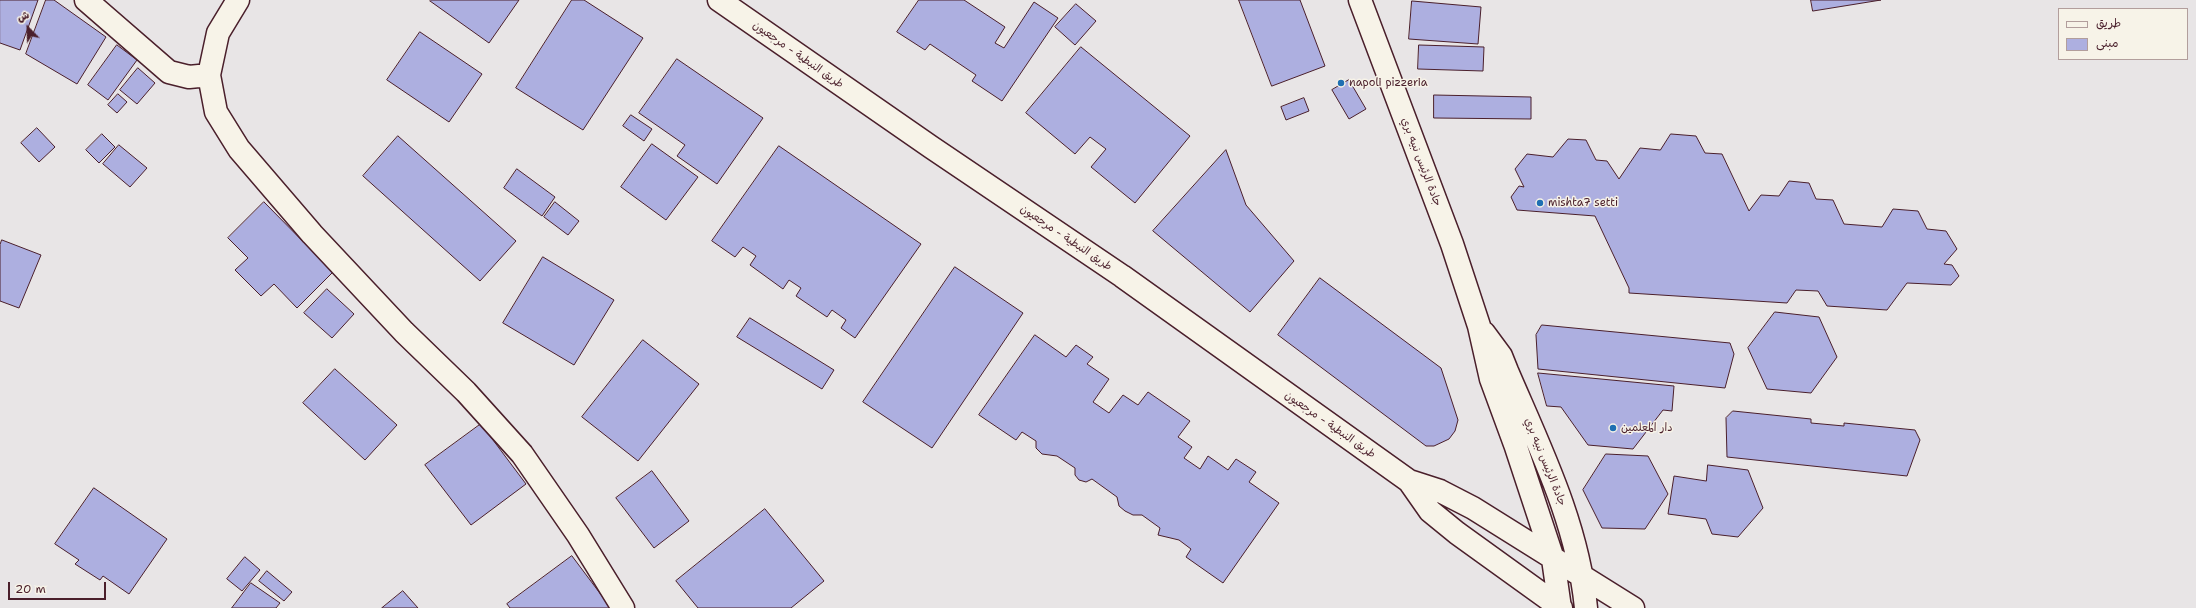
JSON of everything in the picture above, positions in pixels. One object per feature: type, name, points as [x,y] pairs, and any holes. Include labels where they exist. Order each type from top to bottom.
[{"type":"main road","points":[[86,0],[169,72],[189,77],[209,75]]},
{"type":"main road","points":[[238,0],[218,33],[209,75],[216,112],[239,150],[312,234],[404,332],[466,392],[522,454],[578,535],[623,608]]},
{"type":"main road","name":"طريق النبطية - مرجعيون","points":[[719,0],[931,147],[1122,276],[1409,481],[1440,490],[1473,508],[1552,559],[1633,608]]},
{"type":"main road","name":"جادة الرئيس نبيه بري","points":[[1360,0],[1452,244],[1479,326],[1491,378],[1516,447],[1552,559],[1561,608]]},
{"type":"main road","name":"جادة الرئيس نبيه بري","points":[[1479,326],[1501,356],[1569,520],[1583,578],[1586,608]]},
{"type":"main road","name":"طريق النبطية - مرجعيون","points":[[1409,481],[1430,511],[1457,533],[1561,608]]},
{"type":"building","points":[[0,0],[38,0],[20,50],[0,43]]},
{"type":"building","points":[[46,0],[54,0],[106,37],[77,84],[26,54]]},
{"type":"building","points":[[519,0],[489,43],[430,1]]},
{"type":"building","points":[[572,0],[584,0],[643,38],[583,130],[516,88]]},
{"type":"building","points":[[919,0],[964,0],[1005,27],[995,43],[1004,48],[1034,2],[1058,18],[1002,101],[972,81],[976,75],[930,44],[925,50],[897,32]]},
{"type":"building","points":[[1239,0],[1300,0],[1325,66],[1272,86]]},
{"type":"building","points":[[1811,0],[1881,0],[1813,11]]},
{"type":"building","points":[[1412,1],[1481,7],[1478,44],[1409,39]]},
{"type":"building","points":[[1076,4],[1096,21],[1075,45],[1055,27]]},
{"type":"building","points":[[420,32],[482,74],[449,122],[387,80]]},
{"type":"building","points":[[117,45],[137,60],[108,100],[88,85]]},
{"type":"building","points":[[1419,45],[1484,47],[1483,71],[1418,69]]},
{"type":"building","points":[[1081,47],[1190,136],[1135,203],[1091,167],[1106,149],[1090,137],[1075,154],[1026,113]]},
{"type":"building","points":[[677,59],[763,118],[717,184],[677,156],[685,145],[639,113]]},
{"type":"building","points":[[138,68],[155,83],[137,104],[120,90]]},
{"type":"building","points":[[1349,80],[1366,109],[1349,119],[1332,90]]},
{"type":"building","points":[[118,94],[127,102],[117,113],[108,105]]},
{"type":"building","points":[[1434,95],[1531,97],[1531,119],[1434,118]]},
{"type":"building","points":[[1304,98],[1309,111],[1286,120],[1281,107]]},
{"type":"building","points":[[631,115],[652,129],[644,141],[623,126]]},
{"type":"building","points":[[37,128],[55,147],[39,162],[21,143]]},
{"type":"building","points":[[102,134],[115,147],[99,163],[86,150]]},
{"type":"building","points":[[1671,134],[1696,136],[1705,153],[1722,154],[1749,211],[1761,195],[1779,196],[1789,181],[1809,183],[1816,199],[1833,200],[1844,224],[1882,227],[1893,209],[1918,211],[1927,229],[1946,231],[1957,249],[1944,264],[1952,265],[1959,276],[1951,285],[1907,283],[1887,310],[1827,306],[1818,291],[1796,290],[1787,303],[1629,293],[1629,288],[1595,216],[1517,210],[1511,197],[1519,186],[1524,187],[1515,169],[1527,154],[1553,157],[1568,139],[1586,140],[1596,160],[1607,161],[1619,179],[1640,148],[1660,150]]},
{"type":"building","points":[[398,136],[516,241],[480,281],[363,176]]},
{"type":"building","points":[[652,144],[698,177],[666,220],[621,187]]},
{"type":"building","points":[[119,145],[147,168],[130,187],[103,164]]},
{"type":"building","points":[[779,146],[921,244],[855,338],[841,328],[846,320],[832,310],[827,317],[796,296],[801,288],[789,280],[783,289],[750,265],[756,256],[743,247],[735,257],[712,241]]},
{"type":"building","points":[[1226,150],[1246,205],[1294,261],[1250,312],[1153,231]]},
{"type":"building","points":[[517,169],[555,197],[542,216],[504,188]]},
{"type":"building","points":[[264,202],[333,272],[297,308],[274,284],[261,296],[235,270],[248,258],[228,238]]},
{"type":"building","points":[[555,202],[579,221],[568,235],[544,217]]},
{"type":"building","points":[[2,240],[41,255],[19,308],[0,301],[0,245]]},
{"type":"building","points":[[543,257],[614,300],[574,365],[503,323]]},
{"type":"building","points":[[955,267],[1023,313],[932,448],[863,402]]},
{"type":"building","points":[[1320,278],[1441,368],[1458,420],[1455,431],[1449,439],[1434,446],[1426,446],[1278,335]]},
{"type":"building","points":[[327,289],[354,314],[332,338],[304,313]]},
{"type":"building","points":[[1775,312],[1819,317],[1837,357],[1811,393],[1767,389],[1748,348]]},
{"type":"building","points":[[750,318],[834,370],[822,389],[737,337]]},
{"type":"building","points":[[1542,325],[1730,343],[1734,354],[1725,388],[1538,369],[1536,335]]},
{"type":"building","points":[[1035,335],[1066,357],[1076,345],[1093,357],[1087,364],[1109,379],[1093,402],[1109,413],[1123,395],[1138,405],[1148,392],[1190,421],[1178,437],[1192,447],[1184,458],[1200,469],[1208,456],[1228,470],[1236,459],[1256,472],[1249,482],[1279,503],[1223,583],[1186,557],[1191,549],[1179,540],[1158,535],[1160,528],[1142,515],[1133,515],[1125,511],[1119,506],[1117,497],[1092,479],[1086,482],[1079,480],[1075,475],[1075,468],[1057,456],[1042,454],[1036,448],[1036,441],[1022,432],[1016,440],[979,415]]},
{"type":"building","points":[[643,340],[699,384],[638,461],[582,417]]},
{"type":"building","points":[[335,369],[397,425],[365,460],[303,403]]},
{"type":"building","name":"دار المعلمين","points":[[1538,373],[1674,386],[1672,411],[1663,410],[1633,449],[1588,445],[1561,407],[1547,406]]},
{"type":"building","points":[[1733,411],[1811,419],[1811,423],[1844,426],[1844,423],[1915,430],[1920,440],[1907,476],[1727,457],[1726,418]]},
{"type":"building","points":[[481,424],[526,484],[471,525],[425,465]]},
{"type":"building","points":[[1606,454],[1648,456],[1668,494],[1645,529],[1602,528],[1583,490]]},
{"type":"building","points":[[1708,465],[1748,470],[1763,508],[1738,537],[1712,534],[1706,519],[1668,514],[1674,476],[1706,481]]},
{"type":"building","points":[[652,471],[689,521],[654,548],[616,498]]},
{"type":"building","points":[[94,488],[167,539],[129,594],[103,576],[100,580],[75,564],[79,560],[55,544]]},
{"type":"building","points":[[765,509],[824,581],[791,608],[698,608],[676,581]]},
{"type":"building","points":[[572,556],[611,608],[510,608],[507,604]]},
{"type":"building","points":[[245,557],[260,570],[242,591],[227,579]]},
{"type":"building","points":[[267,571],[292,592],[284,601],[259,581]]},
{"type":"building","points":[[251,583],[280,603],[276,608],[232,608]]},
{"type":"building","points":[[403,591],[418,608],[382,608]]},
{"type":"place","name":"napoli pizzeria","points":[[1341,83]]},
{"type":"place","name":"mishta7 setti","points":[[1540,203]]},
{"type":"place","name":"دار المعلمين","points":[[1613,428]]}]
